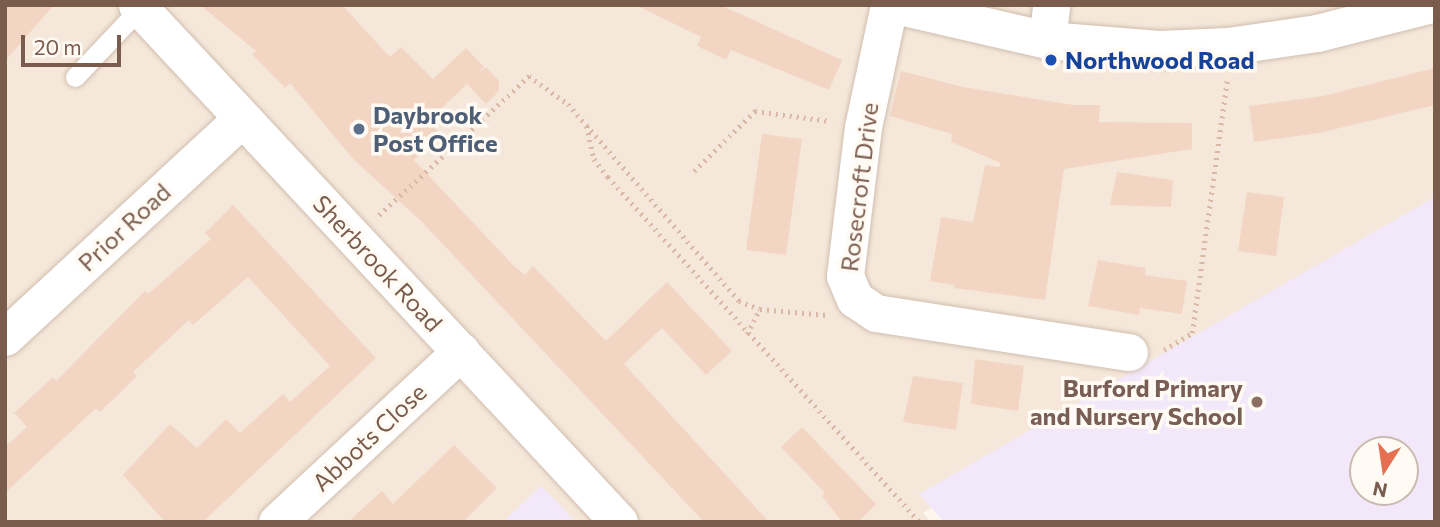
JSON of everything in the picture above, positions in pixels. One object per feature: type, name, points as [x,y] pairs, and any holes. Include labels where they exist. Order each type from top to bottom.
[{"type":"street","name":"Rosecroft Drive","points":[[889,5],[863,127],[846,262],[845,276],[855,299],[876,313],[1129,352]]},
{"type":"street","points":[[895,5],[1049,23],[1159,49],[1228,46],[1317,33],[1428,5]]},
{"type":"street","name":"Sherbrook Road","points":[[139,7],[619,522]]},
{"type":"street","name":"Prior Road","points":[[5,337],[242,118]]},
{"type":"street","name":"Abbots Close","points":[[278,522],[461,352]]},
{"type":"lane","points":[[75,77],[139,7]]},
{"type":"path","points":[[1129,352],[1141,363],[1192,333],[1229,67],[1228,46]]},
{"type":"path","points":[[355,238],[529,76],[568,104],[739,301],[760,309],[822,318],[855,299]]},
{"type":"path","points":[[694,171],[755,111],[832,122]]},
{"type":"path","points":[[587,126],[594,159],[747,334],[920,522]]},
{"type":"path","points":[[747,334],[760,309]]},
{"type":"shaded area","points":[[5,5],[1435,5],[1435,197],[1162,355],[923,513],[931,522],[5,522]]},
{"type":"shaded area","name":"Burford Primary and Nursery School","points":[[1435,197],[1435,522],[944,522],[919,494]]},
{"type":"shaded area","points":[[541,486],[576,522],[503,522]]},
{"type":"building","points":[[5,5],[54,5],[5,61]]},
{"type":"building","points":[[200,5],[342,5],[390,57],[401,47],[433,79],[466,48],[484,67],[477,75],[486,67],[499,81],[499,91],[486,104],[467,84],[428,121],[441,134],[414,160],[513,265],[525,275],[533,266],[606,341],[667,282],[732,351],[706,375],[662,328],[624,364],[769,522],[704,522],[421,221],[353,159],[290,83],[285,88],[252,54],[256,51]]},
{"type":"building","points":[[636,5],[720,5],[842,60],[829,90],[731,50],[726,60],[697,46],[701,37]]},
{"type":"building","points":[[1435,68],[1435,105],[1319,133],[1254,142],[1249,106],[1323,96]]},
{"type":"building","points":[[901,71],[963,87],[1073,105],[1100,105],[1099,122],[1192,123],[1192,149],[1064,169],[1045,300],[954,288],[954,285],[930,281],[941,217],[973,222],[985,165],[999,167],[1001,163],[951,142],[952,134],[890,116]]},
{"type":"building","points":[[762,134],[802,139],[786,255],[746,250]]},
{"type":"building","points":[[1117,172],[1173,180],[1171,207],[1110,205]]},
{"type":"building","points":[[1247,192],[1284,197],[1276,256],[1238,251]]},
{"type":"building","points":[[233,205],[376,358],[203,522],[165,522],[123,475],[170,424],[197,448],[226,419],[240,433],[283,394],[290,402],[330,366],[248,277],[193,325],[189,320],[133,372],[137,376],[100,412],[96,408],[5,493],[5,447],[27,427],[14,413],[53,377],[56,381],[145,291],[148,294],[211,239],[205,233]]},
{"type":"building","points":[[1098,260],[1146,268],[1145,275],[1187,281],[1182,314],[1140,308],[1139,315],[1088,306]]},
{"type":"building","points":[[975,359],[1024,366],[1018,411],[971,404]]},
{"type":"building","points":[[913,376],[963,383],[956,430],[903,422]]},
{"type":"building","points":[[802,427],[876,504],[858,522],[842,522],[822,496],[825,493],[781,447]]},
{"type":"building","points":[[454,445],[497,488],[463,522],[348,522],[382,491],[393,504]]},
{"type":"place","name":"Northwood Road","points":[[1051,60]]},
{"type":"place","name":"Daybrook Post Office","points":[[359,129]]},
{"type":"place","name":"Burford Primary and Nursery School","points":[[1257,402]]}]
